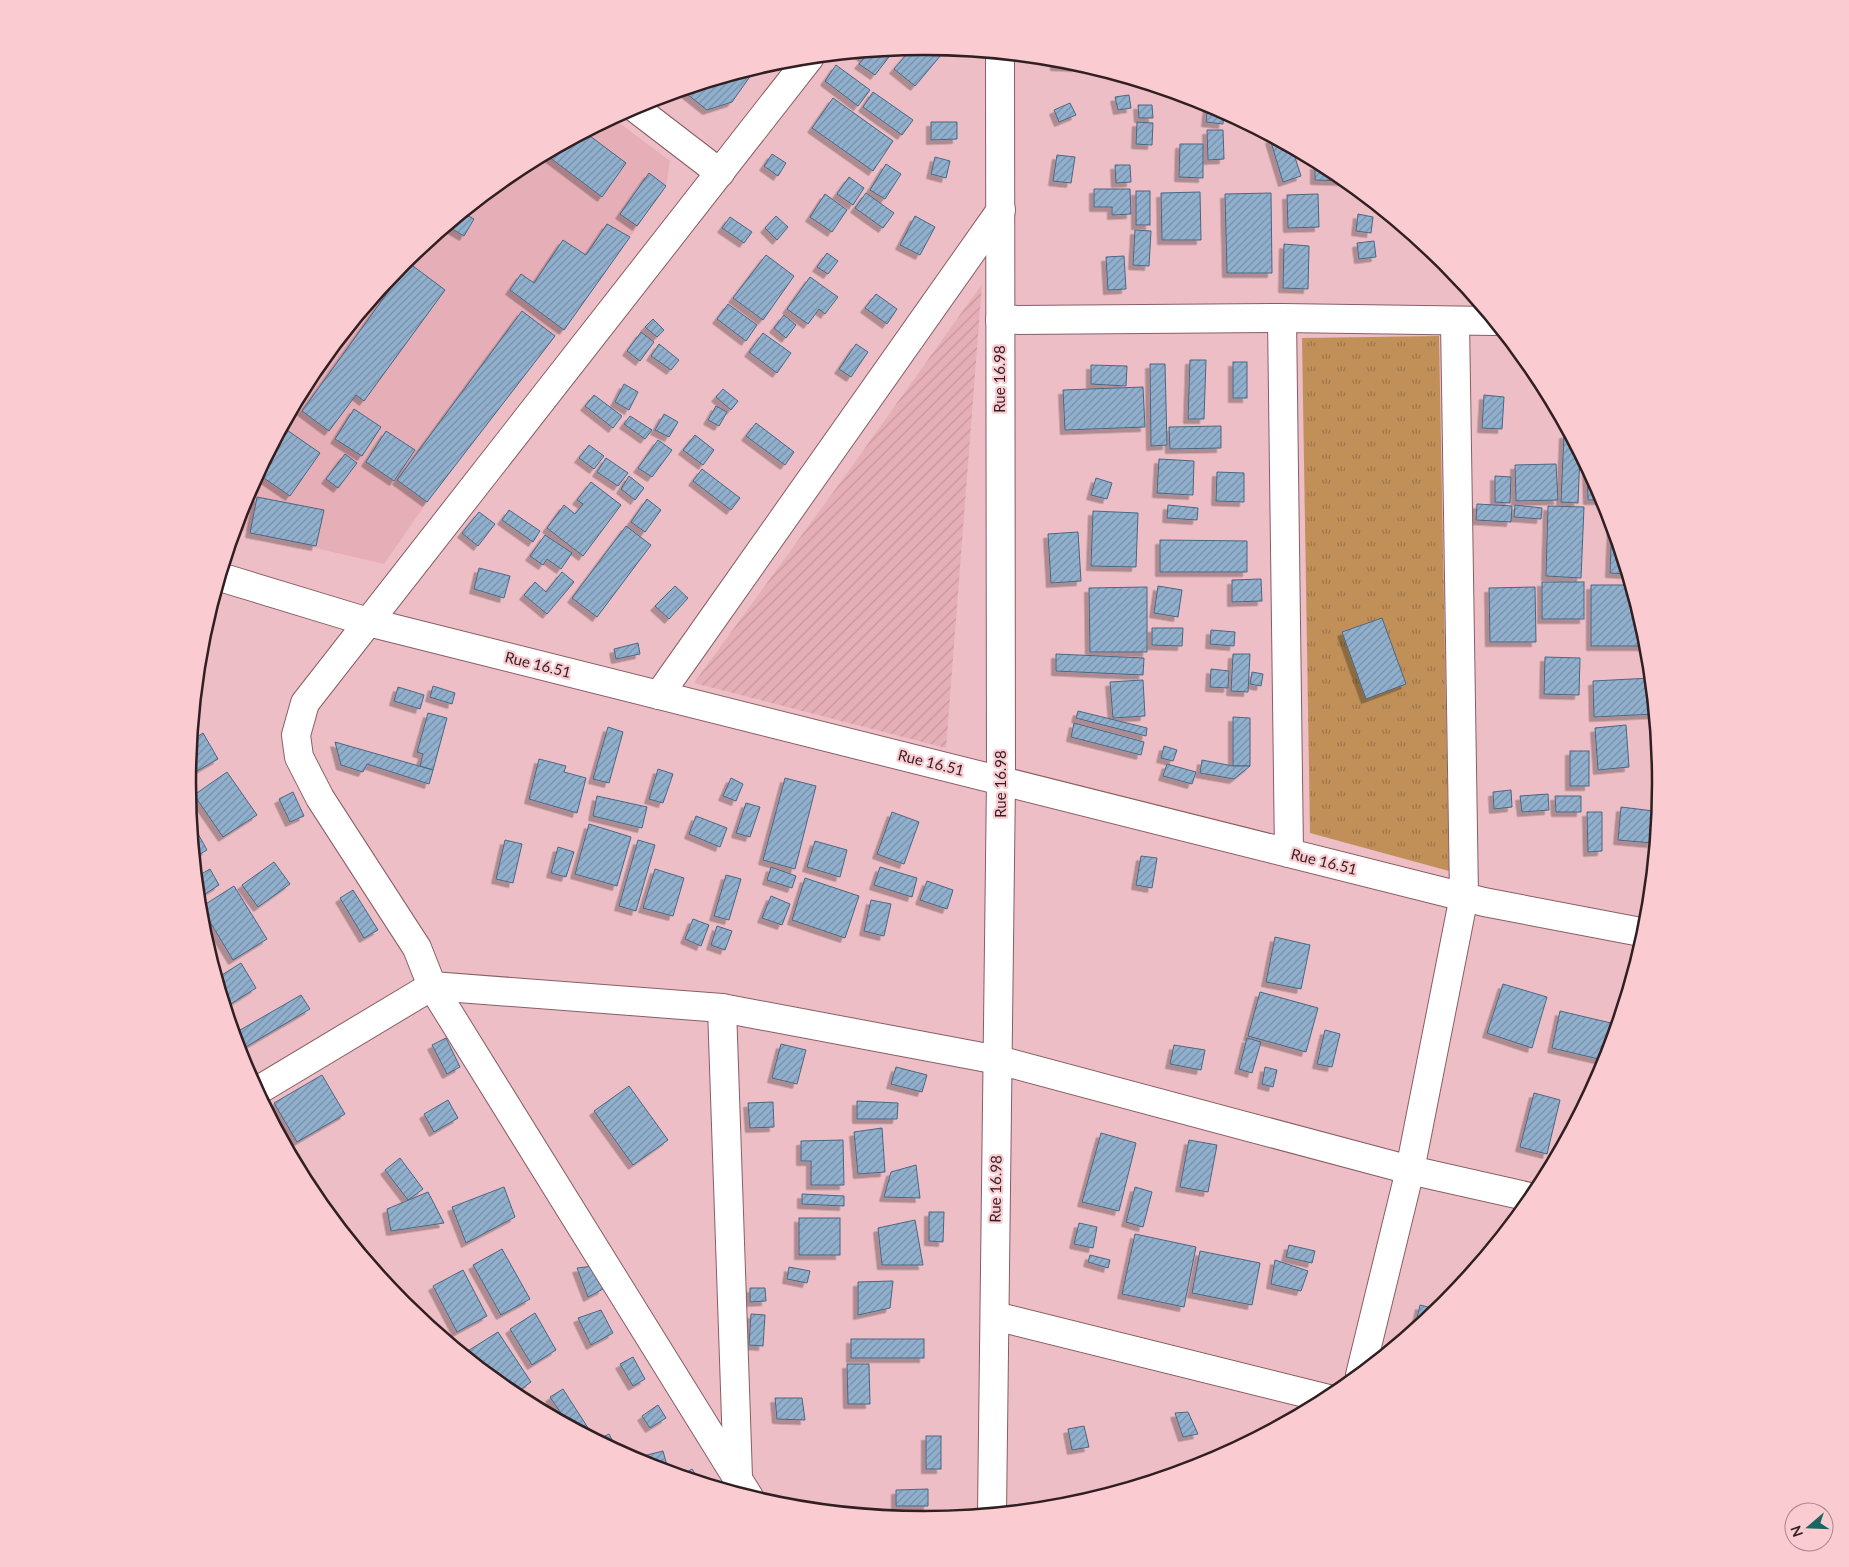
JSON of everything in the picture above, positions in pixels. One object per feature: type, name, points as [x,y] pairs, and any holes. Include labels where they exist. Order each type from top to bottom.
[{"type":"street","name":"Rue 16.98","points":[[992,1508],[1001,780],[1000,59]]},
{"type":"street","points":[[744,1488],[432,986],[417,948],[320,798],[299,757],[296,734],[305,703],[804,65]]},
{"type":"street","points":[[641,112],[720,173]]},
{"type":"street","points":[[659,695],[1001,210]]},
{"type":"street","points":[[1000,320],[1282,318],[1487,321]]},
{"type":"street","points":[[1282,318],[1289,853]]},
{"type":"street","points":[[1363,1365],[1410,1170],[1464,896],[1454,321]]},
{"type":"street","name":"Rue 16.51","points":[[226,579],[368,622],[1289,853],[1464,896],[1638,931]]},
{"type":"street","points":[[263,1088],[432,986],[722,1008],[998,1060],[1410,1170],[1524,1196]]},
{"type":"street","points":[[722,1008],[744,1488]]},
{"type":"street","points":[[994,1316],[1318,1396]]},
{"type":"shaded area","points":[[619,122],[670,161],[666,186],[564,330],[555,336],[427,502],[384,564],[242,531],[271,461],[319,379],[377,303],[409,268],[481,206],[520,178],[560,153]]},
{"type":"shaded area","points":[[982,284],[946,748],[694,683],[850,469]]},
{"type":"green space","points":[[1439,336],[1449,871],[1310,833],[1302,338]]},
{"type":"building","points":[[889,56],[875,75],[859,64],[864,58]]},
{"type":"building","points":[[905,56],[940,56],[915,86],[894,69]]},
{"type":"building","points":[[836,65],[870,90],[858,106],[825,81]]},
{"type":"building","points":[[750,77],[732,102],[707,110],[688,95]]},
{"type":"building","points":[[873,92],[913,120],[902,135],[863,107]]},
{"type":"building","points":[[1129,95],[1131,108],[1118,110],[1115,97]]},
{"type":"building","points":[[833,98],[893,141],[873,171],[812,128]]},
{"type":"building","points":[[1070,103],[1076,115],[1059,122],[1054,110]]},
{"type":"building","points":[[1138,105],[1152,105],[1153,118],[1139,118]]},
{"type":"building","points":[[1207,112],[1223,119],[1223,124],[1206,122]]},
{"type":"building","points":[[931,122],[957,122],[957,139],[931,140]]},
{"type":"building","points":[[1137,122],[1153,123],[1152,145],[1136,144]]},
{"type":"building","points":[[1207,130],[1223,130],[1224,159],[1208,160]]},
{"type":"building","points":[[590,136],[626,163],[602,197],[551,159]]},
{"type":"building","points":[[1271,143],[1295,157],[1301,176],[1283,182]]},
{"type":"building","points":[[1180,144],[1203,144],[1203,178],[1179,177]]},
{"type":"building","points":[[772,154],[786,163],[778,176],[764,166]]},
{"type":"building","points":[[1057,155],[1075,157],[1071,183],[1053,181]]},
{"type":"building","points":[[935,157],[950,161],[946,178],[931,174]]},
{"type":"building","points":[[886,164],[901,174],[885,199],[870,190]]},
{"type":"building","points":[[1115,165],[1130,165],[1131,182],[1116,183]]},
{"type":"building","points":[[1315,169],[1333,181],[1315,180]]},
{"type":"building","points":[[649,173],[666,186],[637,226],[620,214]]},
{"type":"building","points":[[849,177],[864,188],[853,205],[837,194]]},
{"type":"building","points":[[1094,189],[1130,189],[1131,214],[1112,215],[1112,207],[1094,207]]},
{"type":"building","points":[[1136,191],[1150,191],[1150,225],[1136,225]]},
{"type":"building","points":[[1200,192],[1201,240],[1162,240],[1161,193]]},
{"type":"building","points":[[866,193],[894,213],[883,228],[855,208]]},
{"type":"building","points":[[1271,193],[1272,273],[1227,273],[1225,194]]},
{"type":"building","points":[[825,194],[847,210],[832,232],[810,217]]},
{"type":"building","points":[[1318,194],[1319,227],[1288,228],[1287,195]]},
{"type":"building","points":[[1358,214],[1373,217],[1371,233],[1356,231]]},
{"type":"building","points":[[469,216],[474,219],[464,236],[452,229]]},
{"type":"building","points":[[776,216],[788,227],[777,240],[765,228]]},
{"type":"building","points":[[915,216],[935,227],[920,255],[900,245]]},
{"type":"building","points":[[730,217],[752,232],[744,243],[722,228]]},
{"type":"building","points":[[607,224],[630,237],[564,330],[510,290],[521,274],[534,283],[563,240],[586,255]]},
{"type":"building","points":[[1135,230],[1151,231],[1149,266],[1133,265]]},
{"type":"building","points":[[1374,241],[1376,257],[1359,259],[1357,243]]},
{"type":"building","points":[[1284,244],[1309,246],[1308,289],[1283,288]]},
{"type":"building","points":[[827,253],[838,261],[828,274],[817,267]]},
{"type":"building","points":[[766,255],[794,276],[763,320],[733,298]]},
{"type":"building","points":[[1124,256],[1126,289],[1108,290],[1106,257]]},
{"type":"building","points":[[412,265],[445,290],[364,401],[356,395],[329,431],[302,411],[392,287]]},
{"type":"building","points":[[810,277],[838,297],[825,314],[819,309],[808,324],[787,309]]},
{"type":"building","points":[[876,294],[897,309],[887,324],[865,308]]},
{"type":"building","points":[[728,304],[757,325],[746,341],[717,319]]},
{"type":"building","points":[[522,311],[555,336],[427,502],[397,480]]},
{"type":"building","points":[[784,315],[796,325],[786,338],[774,328]]},
{"type":"building","points":[[653,319],[664,330],[657,337],[645,327]]},
{"type":"building","points":[[641,332],[654,342],[640,361],[627,351]]},
{"type":"building","points":[[763,333],[791,353],[777,373],[749,352]]},
{"type":"building","points":[[659,344],[679,360],[671,370],[651,356]]},
{"type":"building","points":[[856,344],[868,352],[851,377],[839,369]]},
{"type":"building","points":[[1190,360],[1206,360],[1204,419],[1188,419]]},
{"type":"building","points":[[1233,362],[1247,362],[1247,398],[1233,398]]},
{"type":"building","points":[[1150,364],[1165,364],[1167,445],[1151,446]]},
{"type":"building","points":[[1091,365],[1127,366],[1126,386],[1091,384]]},
{"type":"building","points":[[624,384],[638,392],[629,410],[615,402]]},
{"type":"building","points":[[1143,387],[1145,427],[1065,430],[1063,390]]},
{"type":"building","points":[[723,389],[738,401],[731,410],[716,397]]},
{"type":"building","points":[[594,395],[622,416],[613,428],[585,406]]},
{"type":"building","points":[[1484,395],[1504,397],[1502,429],[1482,428]]},
{"type":"building","points":[[716,406],[727,412],[719,426],[708,420]]},
{"type":"building","points":[[354,409],[381,427],[362,456],[335,439]]},
{"type":"building","points":[[664,414],[678,422],[669,437],[655,430]]},
{"type":"building","points":[[630,416],[652,430],[645,439],[624,424]]},
{"type":"building","points":[[756,423],[794,452],[785,465],[746,436]]},
{"type":"building","points":[[1221,426],[1221,448],[1170,449],[1169,427]]},
{"type":"building","points":[[288,431],[320,453],[290,496],[263,478]]},
{"type":"building","points":[[386,431],[415,450],[394,481],[366,462]]},
{"type":"building","points":[[695,435],[714,450],[703,465],[683,450]]},
{"type":"building","points":[[1564,435],[1580,464],[1578,503],[1561,502]]},
{"type":"building","points":[[658,440],[672,450],[652,477],[638,468]]},
{"type":"building","points":[[589,445],[604,456],[594,469],[579,458]]},
{"type":"building","points":[[345,454],[357,463],[338,488],[326,479]]},
{"type":"building","points":[[606,458],[628,473],[618,486],[597,472]]},
{"type":"building","points":[[1159,459],[1194,461],[1193,495],[1157,493]]},
{"type":"building","points":[[1556,464],[1558,500],[1516,501],[1515,465]]},
{"type":"building","points":[[702,469],[740,498],[731,510],[693,481]]},
{"type":"building","points":[[1217,472],[1244,473],[1244,502],[1216,501]]},
{"type":"building","points":[[629,476],[644,488],[635,500],[621,489]]},
{"type":"building","points":[[1495,476],[1511,477],[1510,503],[1495,502]]},
{"type":"building","points":[[1096,478],[1112,483],[1107,499],[1091,495]]},
{"type":"building","points":[[591,482],[621,505],[583,556],[547,528],[564,505],[575,514],[583,504],[577,500]]},
{"type":"building","points":[[1587,482],[1596,500],[1588,500]]},
{"type":"building","points":[[257,497],[324,510],[316,546],[250,533]]},
{"type":"building","points":[[647,499],[661,510],[645,532],[631,522]]},
{"type":"building","points":[[1477,504],[1512,506],[1511,522],[1476,520]]},
{"type":"building","points":[[1168,505],[1198,508],[1197,520],[1167,518]]},
{"type":"building","points":[[1515,505],[1542,508],[1541,519],[1514,517]]},
{"type":"building","points":[[1548,506],[1584,507],[1581,578],[1546,576]]},
{"type":"building","points":[[509,510],[540,531],[533,542],[502,520]]},
{"type":"building","points":[[1093,511],[1138,513],[1136,567],[1091,566]]},
{"type":"building","points":[[479,512],[495,524],[478,546],[462,533]]},
{"type":"building","points":[[626,526],[651,545],[597,617],[572,598]]},
{"type":"building","points":[[1078,532],[1081,581],[1051,583],[1048,534]]},
{"type":"building","points":[[545,535],[572,553],[561,569],[547,559],[543,565],[530,556]]},
{"type":"building","points":[[1160,540],[1247,541],[1247,572],[1160,572]]},
{"type":"building","points":[[1611,541],[1622,574],[1610,573]]},
{"type":"building","points":[[479,568],[510,576],[504,598],[474,589]]},
{"type":"building","points":[[562,572],[574,582],[547,614],[524,595],[535,582],[546,592]]},
{"type":"building","points":[[1261,579],[1262,601],[1232,602],[1232,580]]},
{"type":"building","points":[[1542,582],[1584,582],[1584,619],[1542,619]]},
{"type":"building","points":[[1591,585],[1625,585],[1640,646],[1591,646]]},
{"type":"building","points":[[675,586],[688,598],[669,619],[655,606]]},
{"type":"building","points":[[1158,586],[1182,590],[1178,617],[1154,613]]},
{"type":"building","points":[[1147,587],[1147,652],[1090,652],[1089,588]]},
{"type":"building","points":[[1535,587],[1536,642],[1490,642],[1489,588]]},
{"type":"building","points":[[1382,618],[1406,684],[1366,699],[1342,632]]},
{"type":"building","points":[[1152,628],[1183,628],[1182,646],[1152,645]]},
{"type":"building","points":[[1211,630],[1235,632],[1234,646],[1210,644]]},
{"type":"building","points":[[638,643],[640,654],[616,659],[614,649]]},
{"type":"building","points":[[1056,654],[1144,658],[1143,675],[1056,671]]},
{"type":"building","points":[[1233,654],[1250,654],[1248,692],[1231,691]]},
{"type":"building","points":[[1545,657],[1580,658],[1579,695],[1544,694]]},
{"type":"building","points":[[1211,669],[1229,671],[1228,688],[1210,687]]},
{"type":"building","points":[[1252,672],[1263,674],[1261,686],[1250,684]]},
{"type":"building","points":[[1645,678],[1649,714],[1594,717],[1593,681]]},
{"type":"building","points":[[1143,680],[1145,716],[1113,718],[1110,682]]},
{"type":"building","points":[[433,686],[455,693],[452,704],[430,697]]},
{"type":"building","points":[[398,687],[424,695],[420,709],[394,701]]},
{"type":"building","points":[[1078,711],[1147,728],[1146,736],[1076,718]]},
{"type":"building","points":[[428,713],[447,718],[433,770],[420,766],[423,754],[417,752]]},
{"type":"building","points":[[1233,717],[1250,718],[1250,766],[1233,766]]},
{"type":"building","points":[[1074,723],[1144,742],[1141,755],[1071,737]]},
{"type":"building","points":[[1626,725],[1629,767],[1598,770],[1595,728]]},
{"type":"building","points":[[608,727],[623,732],[609,783],[593,779]]},
{"type":"building","points":[[203,733],[218,759],[197,771],[198,736]]},
{"type":"building","points":[[335,742],[433,770],[429,784],[367,764],[363,772],[341,765]]},
{"type":"building","points":[[1164,746],[1177,750],[1173,761],[1161,758]]},
{"type":"building","points":[[1570,751],[1589,751],[1589,786],[1570,786]]},
{"type":"building","points":[[539,759],[566,766],[564,772],[586,778],[577,813],[529,799]]},
{"type":"building","points":[[1202,760],[1233,766],[1250,766],[1234,779],[1200,773]]},
{"type":"building","points":[[1167,764],[1196,772],[1192,784],[1163,776]]},
{"type":"building","points":[[658,769],[673,774],[663,803],[649,799]]},
{"type":"building","points":[[227,772],[257,815],[223,837],[197,799],[196,793]]},
{"type":"building","points":[[731,778],[743,784],[736,801],[723,796]]},
{"type":"building","points":[[785,778],[816,786],[795,869],[763,860]]},
{"type":"building","points":[[1511,790],[1512,807],[1494,809],[1493,792]]},
{"type":"building","points":[[293,792],[304,816],[290,822],[279,799]]},
{"type":"building","points":[[1548,794],[1549,810],[1522,812],[1520,796]]},
{"type":"building","points":[[597,796],[647,807],[642,828],[593,816]]},
{"type":"building","points":[[1555,796],[1581,796],[1581,812],[1556,812]]},
{"type":"building","points":[[746,803],[760,807],[750,837],[736,833]]},
{"type":"building","points":[[1621,807],[1652,811],[1650,843],[1618,840]]},
{"type":"building","points":[[892,812],[919,822],[904,864],[877,854]]},
{"type":"building","points":[[1587,812],[1602,812],[1602,851],[1588,852]]},
{"type":"building","points":[[696,816],[727,828],[720,847],[689,834]]},
{"type":"building","points":[[589,824],[631,837],[617,886],[575,874]]},
{"type":"building","points":[[198,834],[207,850],[200,854]]},
{"type":"building","points":[[505,840],[522,844],[513,883],[496,879]]},
{"type":"building","points":[[638,840],[655,845],[636,911],[619,906]]},
{"type":"building","points":[[815,841],[847,850],[840,877],[807,867]]},
{"type":"building","points":[[558,847],[574,852],[566,877],[551,873]]},
{"type":"building","points":[[1141,856],[1157,858],[1152,888],[1136,885]]},
{"type":"building","points":[[274,862],[290,884],[258,907],[242,885]]},
{"type":"building","points":[[771,867],[796,876],[792,888],[767,880]]},
{"type":"building","points":[[880,867],[917,878],[912,897],[874,885]]},
{"type":"building","points":[[210,869],[219,885],[205,894],[202,879],[202,874]]},
{"type":"building","points":[[655,869],[684,878],[673,916],[643,908]]},
{"type":"building","points":[[726,875],[741,879],[729,920],[714,916]]},
{"type":"building","points":[[805,878],[859,896],[845,938],[792,920]]},
{"type":"building","points":[[927,881],[953,890],[947,909],[920,900]]},
{"type":"building","points":[[234,886],[267,939],[233,960],[209,920],[206,904]]},
{"type":"building","points":[[353,890],[378,930],[364,938],[340,898]]},
{"type":"building","points":[[771,896],[790,904],[782,925],[762,918]]},
{"type":"building","points":[[871,900],[891,904],[884,936],[864,931]]},
{"type":"building","points":[[693,919],[709,925],[701,946],[685,939]]},
{"type":"building","points":[[717,926],[732,931],[725,950],[711,945]]},
{"type":"building","points":[[1275,937],[1310,945],[1301,989],[1266,982]]},
{"type":"building","points":[[241,963],[256,988],[231,1004],[222,975]]},
{"type":"building","points":[[1503,984],[1547,997],[1532,1048],[1487,1033]]},
{"type":"building","points":[[1260,992],[1318,1008],[1306,1052],[1248,1036]]},
{"type":"building","points":[[301,995],[310,1009],[246,1047],[240,1030]]},
{"type":"building","points":[[1560,1011],[1611,1023],[1599,1059],[1552,1048]]},
{"type":"building","points":[[1325,1030],[1340,1034],[1332,1067],[1317,1064]]},
{"type":"building","points":[[446,1038],[460,1067],[447,1074],[432,1045]]},
{"type":"building","points":[[1247,1038],[1261,1042],[1252,1073],[1239,1069]]},
{"type":"building","points":[[781,1044],[806,1050],[797,1084],[772,1078]]},
{"type":"building","points":[[1174,1045],[1205,1050],[1201,1070],[1170,1064]]},
{"type":"building","points":[[896,1067],[927,1075],[922,1092],[891,1084]]},
{"type":"building","points":[[1265,1067],[1277,1070],[1273,1087],[1262,1084]]},
{"type":"building","points":[[322,1075],[345,1114],[297,1142],[274,1103]]},
{"type":"building","points":[[629,1086],[668,1140],[633,1165],[594,1111]]},
{"type":"building","points":[[1534,1093],[1560,1100],[1547,1154],[1520,1147]]},
{"type":"building","points":[[448,1100],[458,1118],[434,1132],[424,1114]]},
{"type":"building","points":[[857,1101],[898,1103],[897,1119],[857,1119]]},
{"type":"building","points":[[773,1102],[774,1127],[750,1128],[748,1103]]},
{"type":"building","points":[[882,1128],[885,1172],[858,1174],[854,1132]]},
{"type":"building","points":[[1101,1133],[1136,1143],[1119,1211],[1082,1202]]},
{"type":"building","points":[[843,1140],[844,1185],[811,1185],[811,1161],[801,1161],[801,1141]]},
{"type":"building","points":[[1189,1140],[1217,1145],[1208,1192],[1180,1187]]},
{"type":"building","points":[[400,1158],[423,1189],[408,1200],[385,1170]]},
{"type":"building","points":[[916,1165],[920,1198],[884,1197],[891,1172]]},
{"type":"building","points":[[504,1187],[515,1217],[466,1243],[452,1207]]},
{"type":"building","points":[[1135,1187],[1152,1192],[1143,1227],[1126,1222]]},
{"type":"building","points":[[428,1192],[444,1223],[391,1231],[387,1209]]},
{"type":"building","points":[[802,1194],[844,1196],[844,1206],[802,1204]]},
{"type":"building","points":[[929,1212],[944,1212],[943,1242],[929,1241]]},
{"type":"building","points":[[799,1218],[840,1218],[840,1255],[799,1255]]},
{"type":"building","points":[[915,1220],[923,1265],[882,1265],[878,1228]]},
{"type":"building","points":[[1079,1223],[1097,1227],[1093,1248],[1074,1244]]},
{"type":"building","points":[[1135,1234],[1196,1247],[1184,1307],[1122,1294]]},
{"type":"building","points":[[1289,1245],[1315,1251],[1312,1263],[1286,1257]]},
{"type":"building","points":[[502,1249],[530,1299],[501,1315],[473,1265]]},
{"type":"building","points":[[1200,1251],[1260,1263],[1252,1305],[1192,1293]]},
{"type":"building","points":[[1090,1255],[1110,1260],[1108,1268],[1088,1262]]},
{"type":"building","points":[[1275,1260],[1308,1271],[1301,1291],[1271,1284]]},
{"type":"building","points":[[594,1266],[603,1289],[588,1297],[577,1268]]},
{"type":"building","points":[[789,1267],[810,1271],[807,1283],[787,1279]]},
{"type":"building","points":[[463,1270],[487,1316],[457,1332],[433,1286]]},
{"type":"building","points":[[893,1281],[890,1308],[858,1315],[858,1282]]},
{"type":"building","points":[[750,1288],[765,1288],[766,1301],[750,1302]]},
{"type":"building","points":[[1420,1305],[1431,1308],[1416,1321]]},
{"type":"building","points":[[601,1310],[613,1333],[591,1345],[578,1318]]},
{"type":"building","points":[[535,1313],[556,1350],[532,1365],[510,1329]]},
{"type":"building","points":[[751,1314],[765,1315],[763,1346],[749,1345]]},
{"type":"building","points":[[498,1332],[531,1382],[521,1389],[468,1351]]},
{"type":"building","points":[[851,1339],[924,1339],[924,1358],[851,1358]]},
{"type":"building","points":[[633,1357],[645,1379],[633,1386],[620,1364]]},
{"type":"building","points":[[847,1364],[869,1364],[870,1404],[848,1404]]},
{"type":"building","points":[[563,1389],[589,1430],[562,1415],[550,1397]]},
{"type":"building","points":[[775,1398],[802,1398],[805,1420],[777,1419]]},
{"type":"building","points":[[658,1405],[666,1418],[650,1428],[642,1416]]},
{"type":"building","points":[[1188,1412],[1198,1434],[1183,1437],[1175,1413]]},
{"type":"building","points":[[1084,1426],[1089,1447],[1072,1450],[1068,1429]]},
{"type":"building","points":[[609,1434],[613,1442],[603,1437]]},
{"type":"building","points":[[926,1436],[941,1436],[941,1469],[926,1469]]},
{"type":"building","points":[[663,1451],[667,1465],[646,1457],[644,1456]]},
{"type":"building","points":[[692,1469],[696,1475],[690,1473],[687,1472]]},
{"type":"building","points":[[928,1489],[928,1506],[896,1506],[896,1490]]}]
